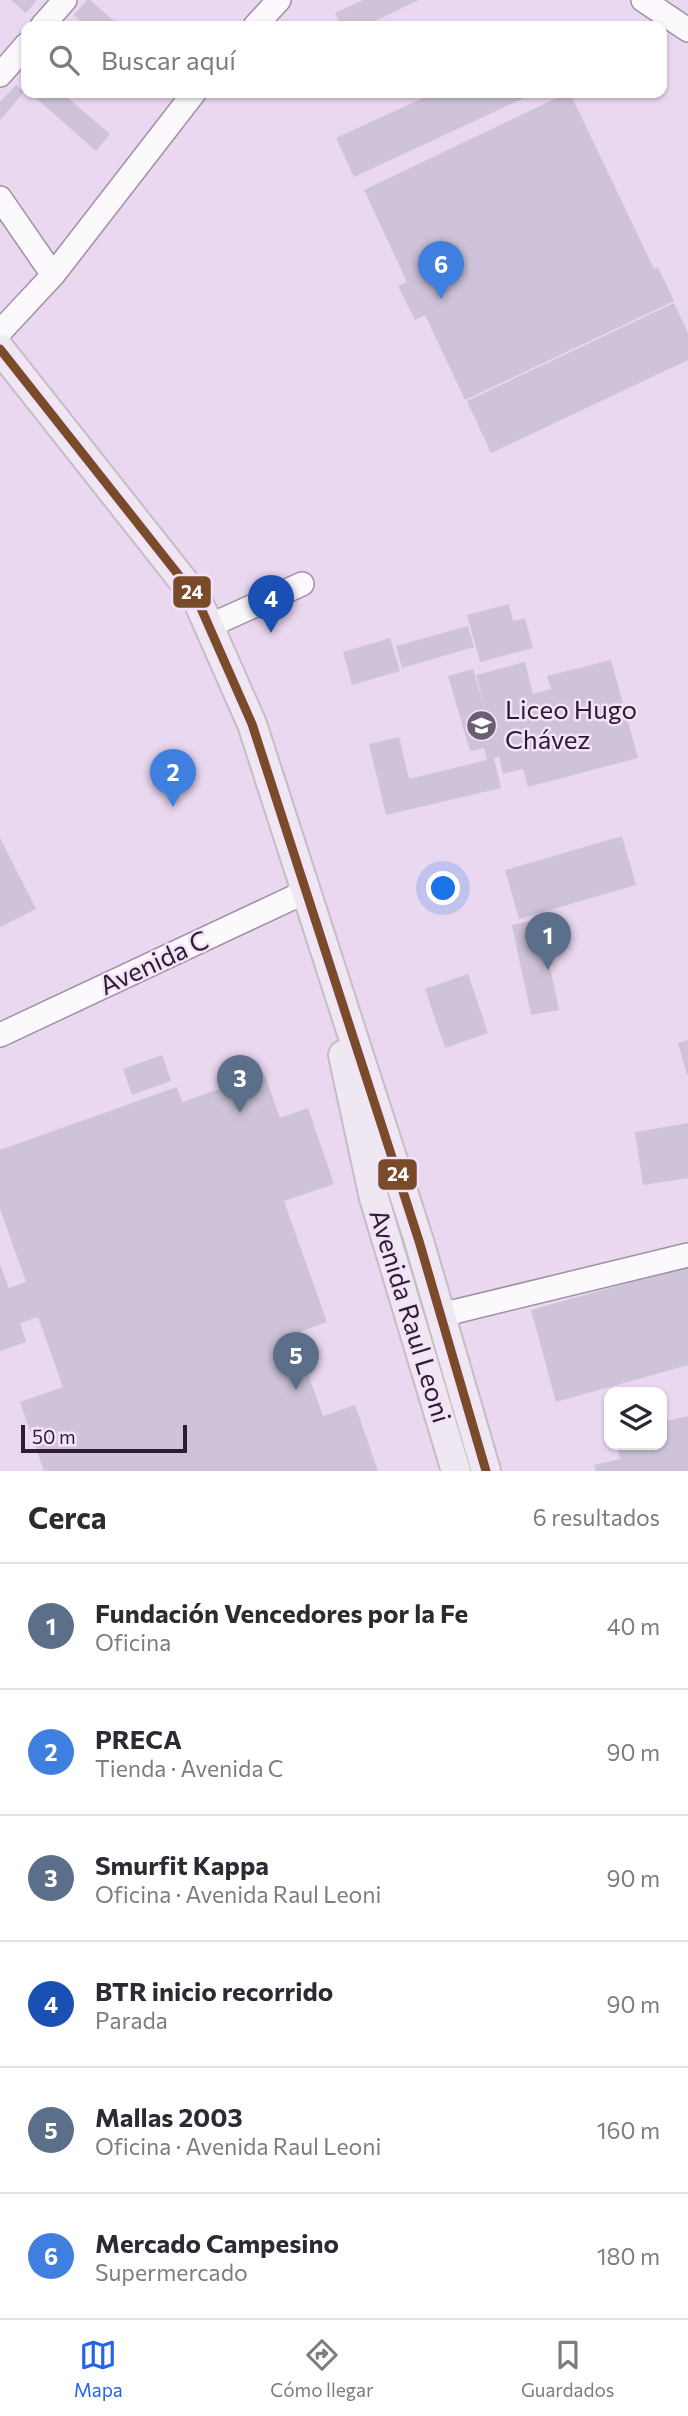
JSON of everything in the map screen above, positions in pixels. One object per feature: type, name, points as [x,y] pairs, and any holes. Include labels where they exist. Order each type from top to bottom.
[{"type":"main road","points":[[0,349],[196,597],[252,724],[307,891]]},
{"type":"main road","name":"Avenida Raul Leoni","points":[[307,891],[419,1241],[486,1471]]},
{"type":"main road","name":"Avenida Raul Leoni","points":[[307,891],[374,1198],[456,1471]]},
{"type":"street","points":[[47,21],[65,0]]},
{"type":"street","points":[[259,21],[278,0]]},
{"type":"street","points":[[643,0],[688,30]]},
{"type":"street","points":[[0,75],[21,51]]},
{"type":"street","points":[[0,332],[53,275],[190,98]]},
{"type":"street","points":[[0,198],[53,275]]},
{"type":"street","points":[[209,626],[302,584]]},
{"type":"street","name":"Avenida C","points":[[0,1035],[307,891]]},
{"type":"street","points":[[441,1315],[688,1255]]},
{"type":"building","points":[[11,0],[37,0],[26,13]]},
{"type":"building","points":[[90,0],[114,21],[81,21],[74,15]]},
{"type":"building","points":[[363,0],[419,0],[375,21],[339,21],[335,13]]},
{"type":"building","points":[[16,85],[21,89],[21,96],[0,120],[0,102]]},
{"type":"building","points":[[36,98],[68,98],[110,134],[96,151]]},
{"type":"building","points":[[423,98],[524,98],[354,177],[336,138]]},
{"type":"building","points":[[557,98],[572,98],[654,269],[658,267],[674,301],[465,400],[425,315],[415,320],[398,286],[407,282],[364,190]]},
{"type":"building","points":[[674,303],[688,333],[688,360],[491,453],[467,401]]},
{"type":"building","points":[[509,604],[513,621],[525,618],[533,648],[480,662],[467,615]]},
{"type":"building","points":[[468,626],[474,647],[402,668],[396,646]]},
{"type":"building","points":[[390,638],[400,671],[352,685],[343,652]]},
{"type":"building","points":[[611,660],[638,758],[528,787],[523,769],[503,774],[499,756],[494,758],[501,788],[386,815],[369,744],[399,737],[409,779],[487,760],[484,748],[470,751],[448,676],[473,669],[487,717],[476,675],[525,662],[533,694],[551,689],[547,676]]},
{"type":"building","points":[[622,836],[636,885],[519,919],[505,870]]},
{"type":"building","points":[[0,838],[36,909],[0,927]]},
{"type":"building","points":[[540,919],[559,1010],[531,1015],[512,925]]},
{"type":"building","points":[[468,974],[488,1033],[445,1048],[425,989]]},
{"type":"building","points":[[688,1040],[688,1075],[687,1075],[678,1043]]},
{"type":"building","points":[[162,1055],[171,1081],[132,1095],[123,1069]]},
{"type":"building","points":[[264,1073],[280,1118],[308,1108],[334,1184],[284,1201],[327,1322],[294,1334],[323,1416],[355,1405],[378,1471],[44,1471],[20,1402],[63,1387],[38,1317],[20,1323],[26,1342],[0,1351],[0,1264],[9,1288],[26,1282],[0,1209],[0,1150],[177,1087],[182,1102]]},
{"type":"building","points":[[688,1123],[688,1178],[643,1185],[635,1132]]},
{"type":"building","points":[[688,1266],[688,1365],[556,1402],[531,1310]]},
{"type":"building","points":[[688,1416],[688,1471],[596,1471],[594,1465],[620,1459],[618,1450],[667,1450],[667,1421]]},
{"type":"transit line","name":"24","points":[[0,349],[196,597],[252,724],[419,1241],[486,1471]]},
{"type":"place","name":"Mercado Campesino","points":[[441,299]]},
{"type":"place","name":"BTR inicio recorrido","points":[[271,633]]},
{"type":"place","name":"Liceo Hugo Chávez","points":[[482,725]]},
{"type":"place","name":"PRECA","points":[[173,807]]},
{"type":"place","name":"Fundación Vencedores por la Fe","points":[[548,970]]},
{"type":"place","name":"Smurfit Kappa","points":[[240,1113]]},
{"type":"place","name":"Mallas 2003","points":[[296,1390]]}]
